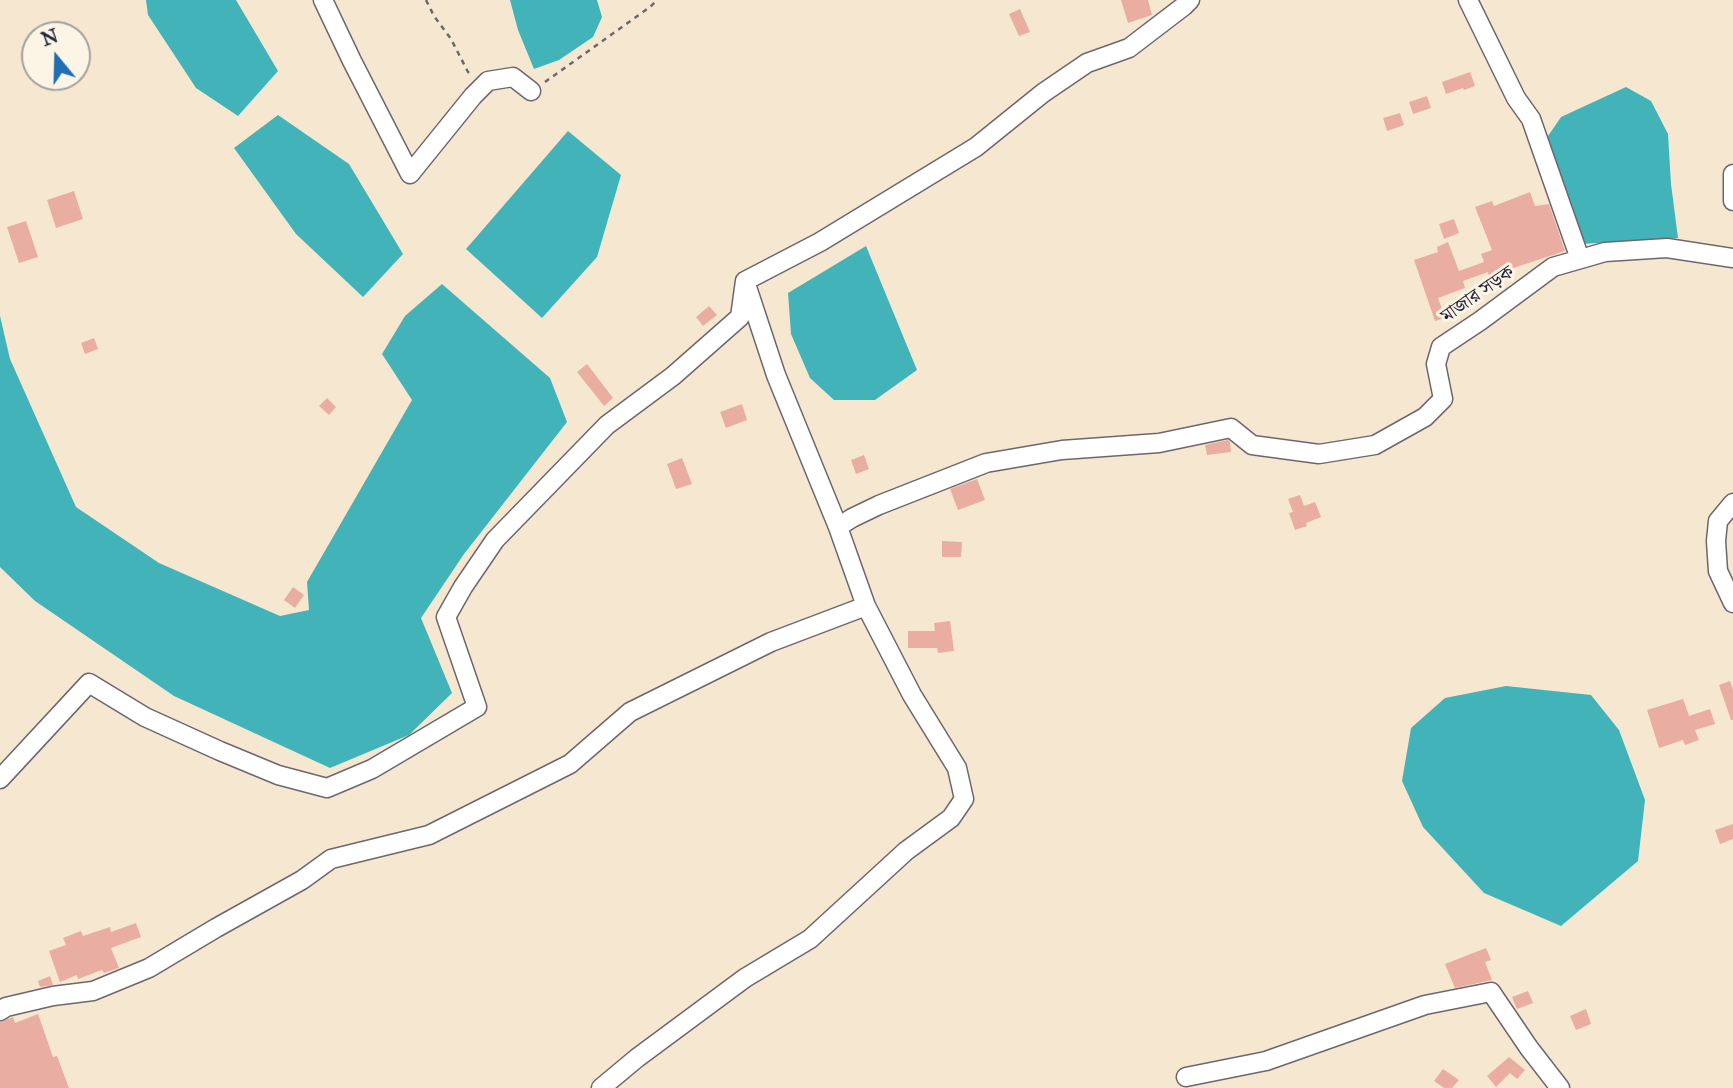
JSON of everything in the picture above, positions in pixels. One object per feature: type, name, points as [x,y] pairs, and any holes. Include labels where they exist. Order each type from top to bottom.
[{"type":"street","points":[[323,0],[410,174],[488,81],[513,77],[531,92]]},
{"type":"street","points":[[745,281],[820,242],[965,154],[1054,86],[1087,64],[1129,48],[1190,0]]},
{"type":"street","points":[[1468,0],[1516,98],[1531,119],[1580,259]]},
{"type":"street","points":[[1733,174],[1733,201]]},
{"type":"street","name":"মাজার সড়ক","points":[[838,527],[879,505],[986,463],[1062,450],[1159,443],[1231,428],[1252,445],[1319,454],[1375,445],[1425,417],[1443,399],[1436,364],[1441,347],[1553,267],[1605,252],[1667,248],[1733,258]]},
{"type":"street","points":[[601,1088],[745,978],[810,939],[906,851],[951,818],[964,799],[957,768],[912,695],[866,606],[838,527],[776,375],[745,281]]},
{"type":"street","points":[[0,779],[89,683],[145,717],[220,751],[278,775],[327,788],[372,769],[477,707],[446,617],[463,587],[495,540],[607,425],[673,376],[740,317],[745,281]]},
{"type":"street","points":[[1733,503],[1718,521],[1716,541],[1718,571],[1733,603]]},
{"type":"street","points":[[0,1011],[6,1007],[53,996],[93,991],[149,968],[302,880],[331,859],[429,835],[570,764],[630,712],[771,642],[866,606]]},
{"type":"street","points":[[1186,1077],[1266,1060],[1425,1005],[1491,992],[1560,1088]]},
{"type":"path","points":[[426,0],[468,72],[488,81]]},
{"type":"path","points":[[531,92],[657,0]]},
{"type":"water","points":[[146,0],[236,0],[278,71],[238,116],[196,88],[148,15]]},
{"type":"water","points":[[510,0],[597,0],[602,17],[593,37],[559,60],[534,69],[518,30]]},
{"type":"water","points":[[1626,87],[1651,101],[1668,134],[1678,238],[1582,244],[1546,139],[1561,117]]},
{"type":"water","points":[[278,115],[349,164],[403,254],[363,297],[296,234],[234,148]]},
{"type":"water","points":[[568,131],[621,175],[597,257],[542,318],[466,249]]},
{"type":"water","points":[[866,246],[917,370],[875,400],[834,400],[810,378],[791,334],[788,293]]},
{"type":"water","points":[[442,284],[550,378],[567,422],[464,554],[421,618],[452,693],[409,735],[330,768],[174,696],[35,601],[0,567],[0,316],[10,359],[76,507],[159,563],[280,616],[309,610],[307,582],[412,400],[382,354],[405,316]]},
{"type":"water","points":[[1506,686],[1591,695],[1619,730],[1645,800],[1638,861],[1561,926],[1484,893],[1423,827],[1402,781],[1411,728],[1445,698]]},
{"type":"building","points":[[1121,0],[1148,0],[1152,15],[1128,23]]},
{"type":"building","points":[[1020,9],[1030,32],[1019,36],[1009,14]]},
{"type":"building","points":[[1470,72],[1475,86],[1446,94],[1442,82]]},
{"type":"building","points":[[1427,96],[1431,108],[1413,114],[1409,102]]},
{"type":"building","points":[[1400,113],[1404,125],[1387,131],[1383,118]]},
{"type":"building","points":[[74,191],[83,219],[56,228],[47,200]]},
{"type":"building","points":[[1530,192],[1535,206],[1549,204],[1565,251],[1489,276],[1488,272],[1463,281],[1465,288],[1438,298],[1445,318],[1435,321],[1414,260],[1438,252],[1437,247],[1448,242],[1459,271],[1484,262],[1481,254],[1492,250],[1475,207],[1492,201],[1494,206]]},
{"type":"building","points":[[1454,219],[1459,233],[1444,239],[1439,224]]},
{"type":"building","points":[[26,221],[38,257],[19,263],[7,227]]},
{"type":"building","points":[[709,306],[717,315],[703,326],[696,317]]},
{"type":"building","points":[[94,338],[98,349],[85,354],[81,343]]},
{"type":"building","points":[[587,364],[613,398],[604,406],[577,372]]},
{"type":"building","points":[[327,398],[336,407],[329,415],[319,406]]},
{"type":"building","points":[[742,404],[747,420],[726,428],[720,412]]},
{"type":"building","points":[[1228,440],[1231,452],[1207,455],[1205,445]]},
{"type":"building","points":[[864,455],[869,469],[856,474],[851,460]]},
{"type":"building","points":[[682,458],[692,484],[676,489],[667,464]]},
{"type":"building","points":[[977,479],[985,500],[958,510],[950,489]]},
{"type":"building","points":[[1300,495],[1304,506],[1315,502],[1321,517],[1295,530],[1289,513],[1293,512],[1288,499]]},
{"type":"building","points":[[942,541],[962,542],[961,557],[942,557]]},
{"type":"building","points":[[293,587],[304,595],[295,608],[284,600]]},
{"type":"building","points":[[950,621],[954,651],[938,653],[937,648],[908,648],[908,631],[935,631],[934,623]]},
{"type":"building","points":[[1730,681],[1733,690],[1733,720],[1719,685]]},
{"type":"building","points":[[1683,699],[1689,716],[1710,709],[1715,724],[1695,730],[1699,740],[1685,745],[1683,740],[1659,748],[1647,710]]},
{"type":"building","points":[[1733,824],[1733,839],[1720,844],[1715,830]]},
{"type":"building","points":[[136,923],[141,937],[111,948],[119,968],[104,973],[102,970],[78,979],[77,975],[60,982],[49,951],[66,945],[63,938],[81,931],[83,936],[110,927],[111,932]]},
{"type":"building","points":[[1486,948],[1491,960],[1485,962],[1492,980],[1455,988],[1445,964]]},
{"type":"building","points":[[50,976],[53,985],[40,987],[38,981]]},
{"type":"building","points":[[1528,991],[1533,1003],[1517,1009],[1512,997]]},
{"type":"building","points":[[1586,1009],[1591,1024],[1576,1030],[1570,1016]]},
{"type":"building","points":[[38,1014],[53,1057],[57,1056],[69,1088],[0,1088],[0,1022],[13,1017],[15,1023]]},
{"type":"building","points":[[1509,1057],[1525,1070],[1517,1079],[1510,1073],[1496,1087],[1487,1076]]},
{"type":"building","points":[[1443,1069],[1459,1080],[1452,1088],[1444,1088],[1434,1081]]}]
